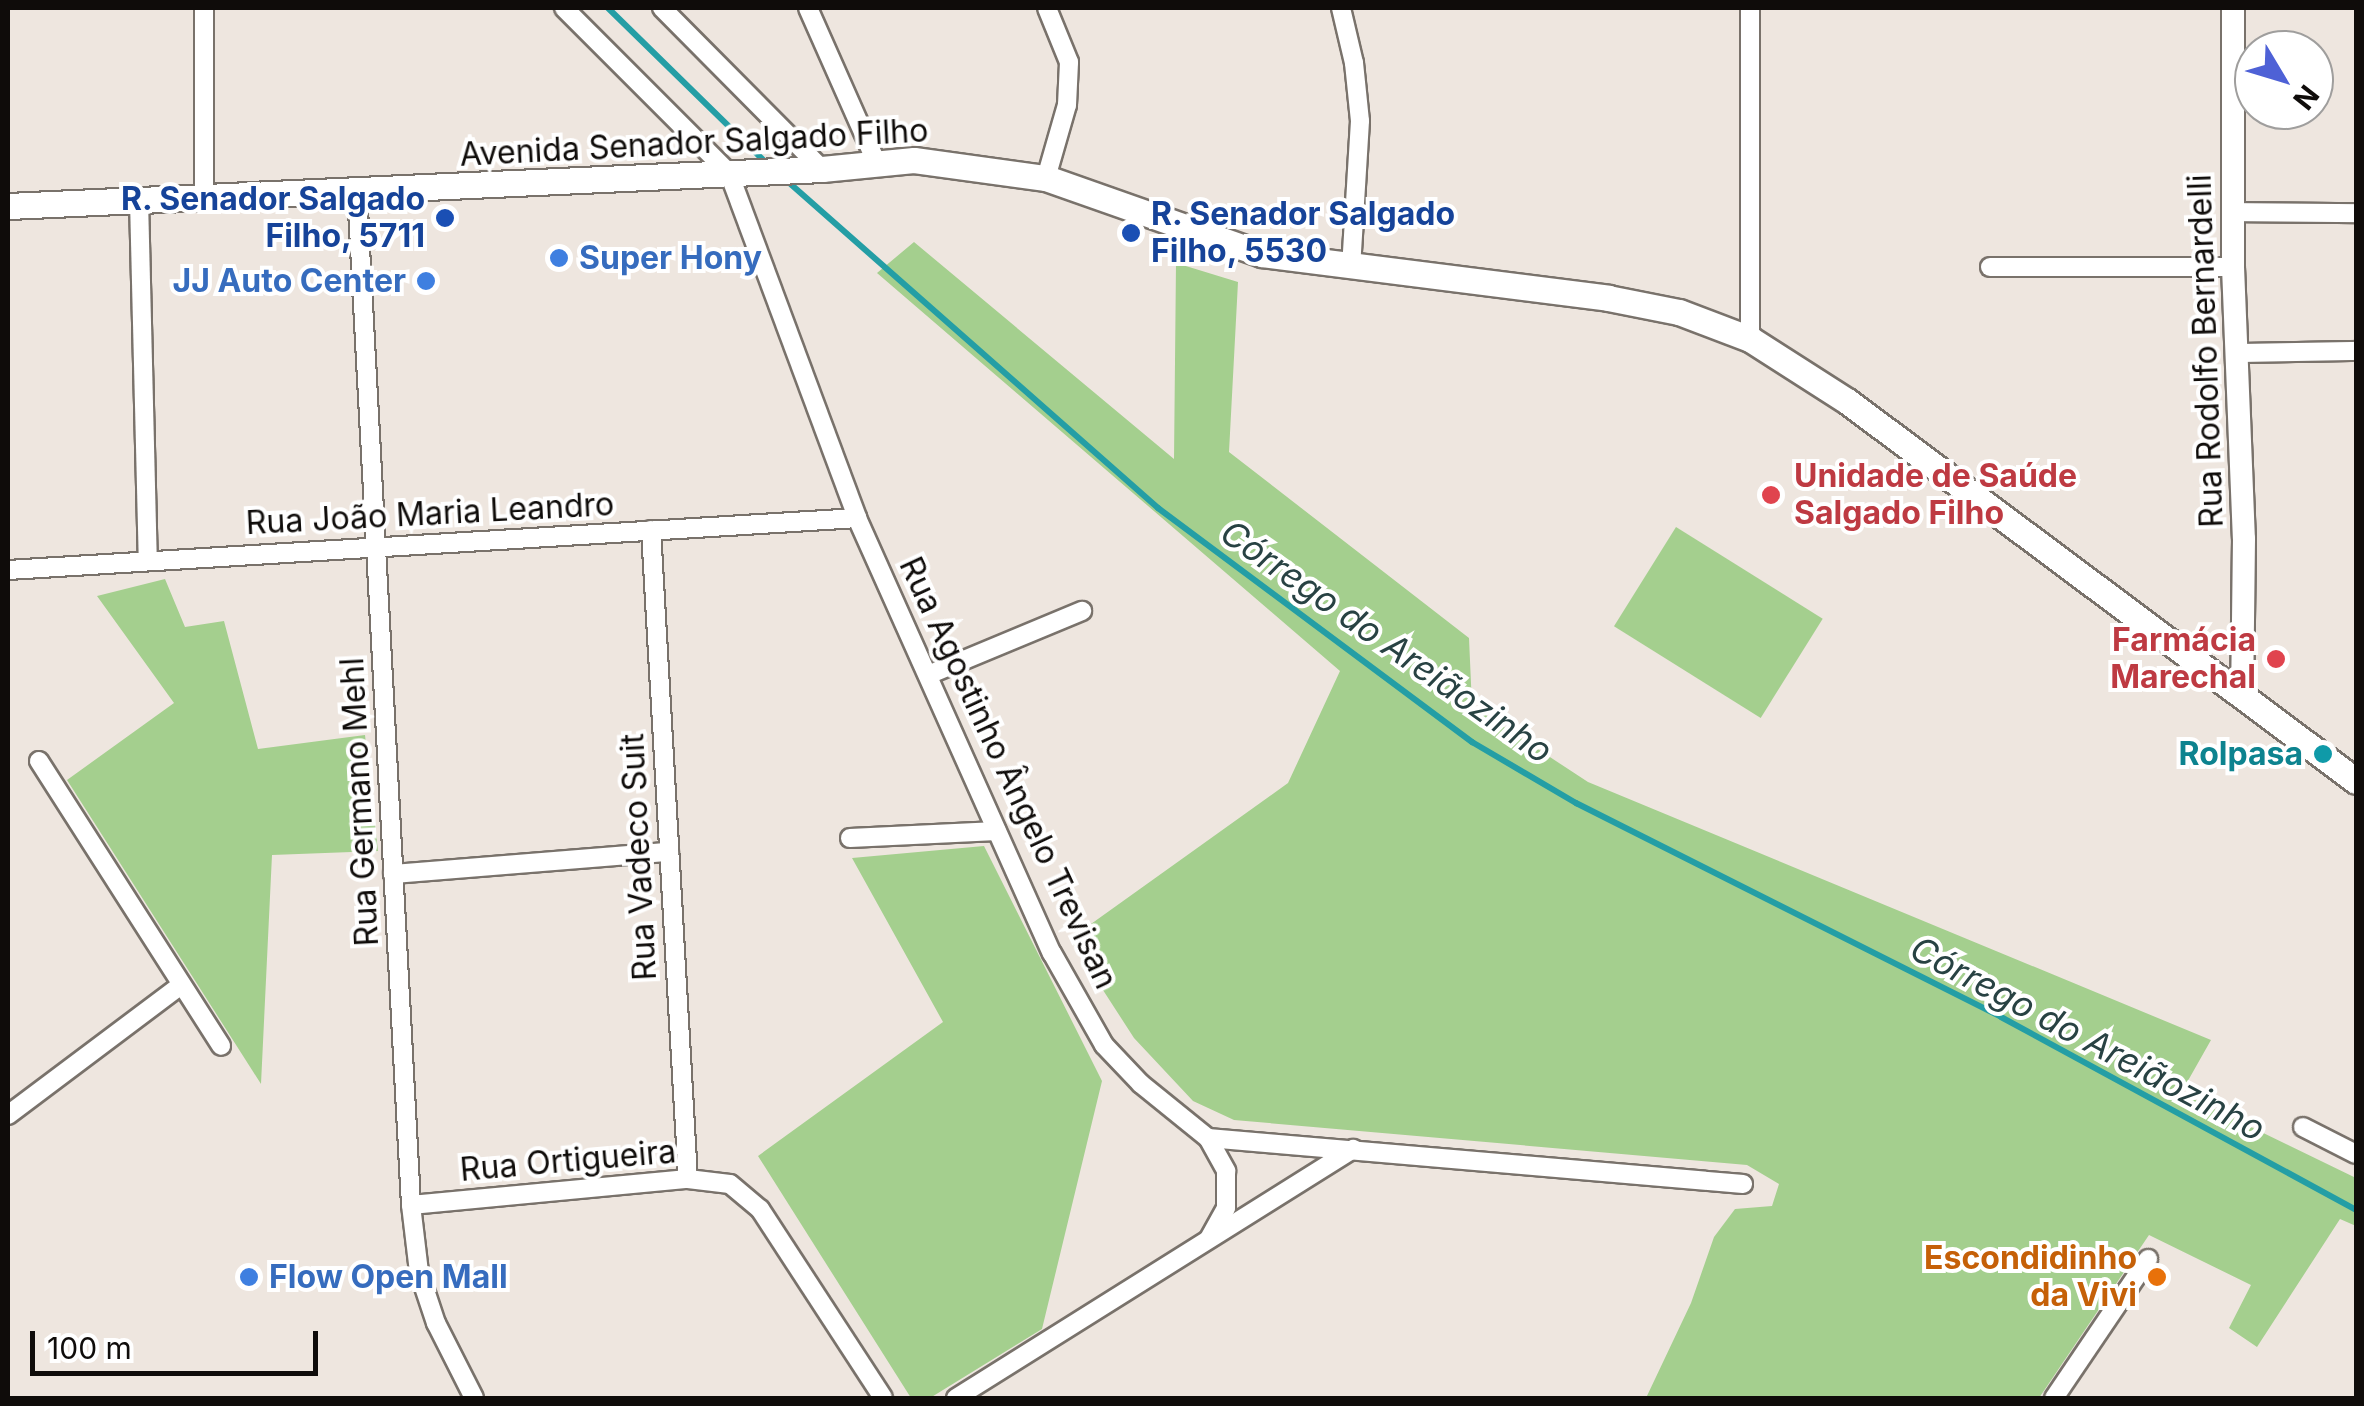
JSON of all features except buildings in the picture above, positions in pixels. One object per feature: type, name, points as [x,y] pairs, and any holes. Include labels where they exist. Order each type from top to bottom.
[{"type":"main road","name":"Avenida Senador Salgado Filho","points":[[8,206],[822,169],[914,160],[1046,178],[1234,246],[1351,269],[1608,298],[1679,312],[1750,338],[1847,401],[2351,772]]},
{"type":"street","points":[[204,8],[204,198]]},
{"type":"street","points":[[564,8],[729,173]]},
{"type":"street","points":[[662,8],[822,169]]},
{"type":"street","points":[[808,8],[877,164]]},
{"type":"street","points":[[1046,178],[1066,105],[1069,62],[1047,8]]},
{"type":"street","points":[[1341,8],[1354,63],[1360,121],[1351,269]]},
{"type":"street","points":[[1750,8],[1750,338]]},
{"type":"street","name":"Rua Rodolfo Bernardelli","points":[[2233,8],[2233,267],[2244,539],[2242,692]]},
{"type":"street","name":"Rua Agostinho Ângelo Trevisan","points":[[729,173],[857,518],[1052,953],[1104,1045],[1141,1084],[1208,1138]]},
{"type":"street","name":"Rua Germano Mehl","points":[[357,191],[379,547],[411,1205],[418,1272],[436,1323],[474,1398]]},
{"type":"street","points":[[139,200],[148,561]]},
{"type":"street","points":[[2233,212],[2356,213]]},
{"type":"street","points":[[1990,267],[2233,267]]},
{"type":"street","points":[[2236,353],[2356,352]]},
{"type":"street","name":"Rua João Maria Leandro","points":[[8,570],[857,518]]},
{"type":"street","name":"Rua Vadeco Suit","points":[[650,530],[688,1180]]},
{"type":"street","points":[[928,675],[1082,611]]},
{"type":"street","points":[[39,761],[221,1046]]},
{"type":"street","points":[[850,838],[997,831]]},
{"type":"street","points":[[394,874],[669,852]]},
{"type":"street","points":[[8,1115],[180,986]]},
{"type":"street","points":[[2303,1127],[2356,1154]]},
{"type":"street","points":[[1208,1138],[1743,1184]]},
{"type":"street","points":[[1208,1138],[1226,1170],[1226,1208],[1208,1240]]},
{"type":"street","points":[[956,1398],[1353,1149]]},
{"type":"street","name":"Rua Ortigueira","points":[[411,1205],[688,1180],[730,1184],[760,1209],[883,1398]]},
{"type":"street","points":[[2054,1398],[2148,1259]]},
{"type":"green space","points":[[914,242],[1174,459],[1176,263],[1238,282],[1229,452],[1469,638],[1472,706],[1588,782],[2211,1040],[2181,1093],[2356,1178],[2356,1226],[2340,1219],[2257,1347],[2229,1328],[2251,1285],[2149,1235],[2039,1398],[1646,1398],[1691,1303],[1714,1237],[1735,1209],[1772,1206],[1779,1184],[1747,1165],[1234,1120],[1193,1101],[1134,1038],[1070,939],[1288,783],[1340,671],[877,273]]},
{"type":"green space","points":[[1676,527],[1823,619],[1761,718],[1614,626]]},
{"type":"green space","points":[[165,579],[185,627],[224,621],[258,749],[365,735],[378,851],[272,855],[261,1084],[67,780],[174,703],[97,596]]},
{"type":"green space","points":[[984,846],[1102,1081],[1042,1329],[930,1398],[911,1398],[758,1156],[943,1022],[852,858]]},
{"type":"waterway","name":"Córrego do Areiãozinho","points":[[608,8],[765,162]]},
{"type":"waterway","name":"Córrego do Areiãozinho","points":[[786,180],[1158,508],[1472,742],[1576,803],[2001,1017],[2356,1210]]},
{"type":"place","name":"R. Senador Salgado Filho, 5711","points":[[445,218]]},
{"type":"place","name":"R. Senador Salgado Filho, 5530","points":[[1131,233]]},
{"type":"place","name":"Super Hony","points":[[559,258]]},
{"type":"place","name":"JJ Auto Center","points":[[426,281]]},
{"type":"place","name":"Unidade de Saúde Salgado Filho","points":[[1771,495]]},
{"type":"place","name":"Farmácia Marechal","points":[[2276,659]]},
{"type":"place","name":"Rolpasa","points":[[2323,754]]},
{"type":"place","name":"Flow Open Mall","points":[[249,1277]]},
{"type":"place","name":"Escondidinho da Vivi","points":[[2157,1277]]}]
